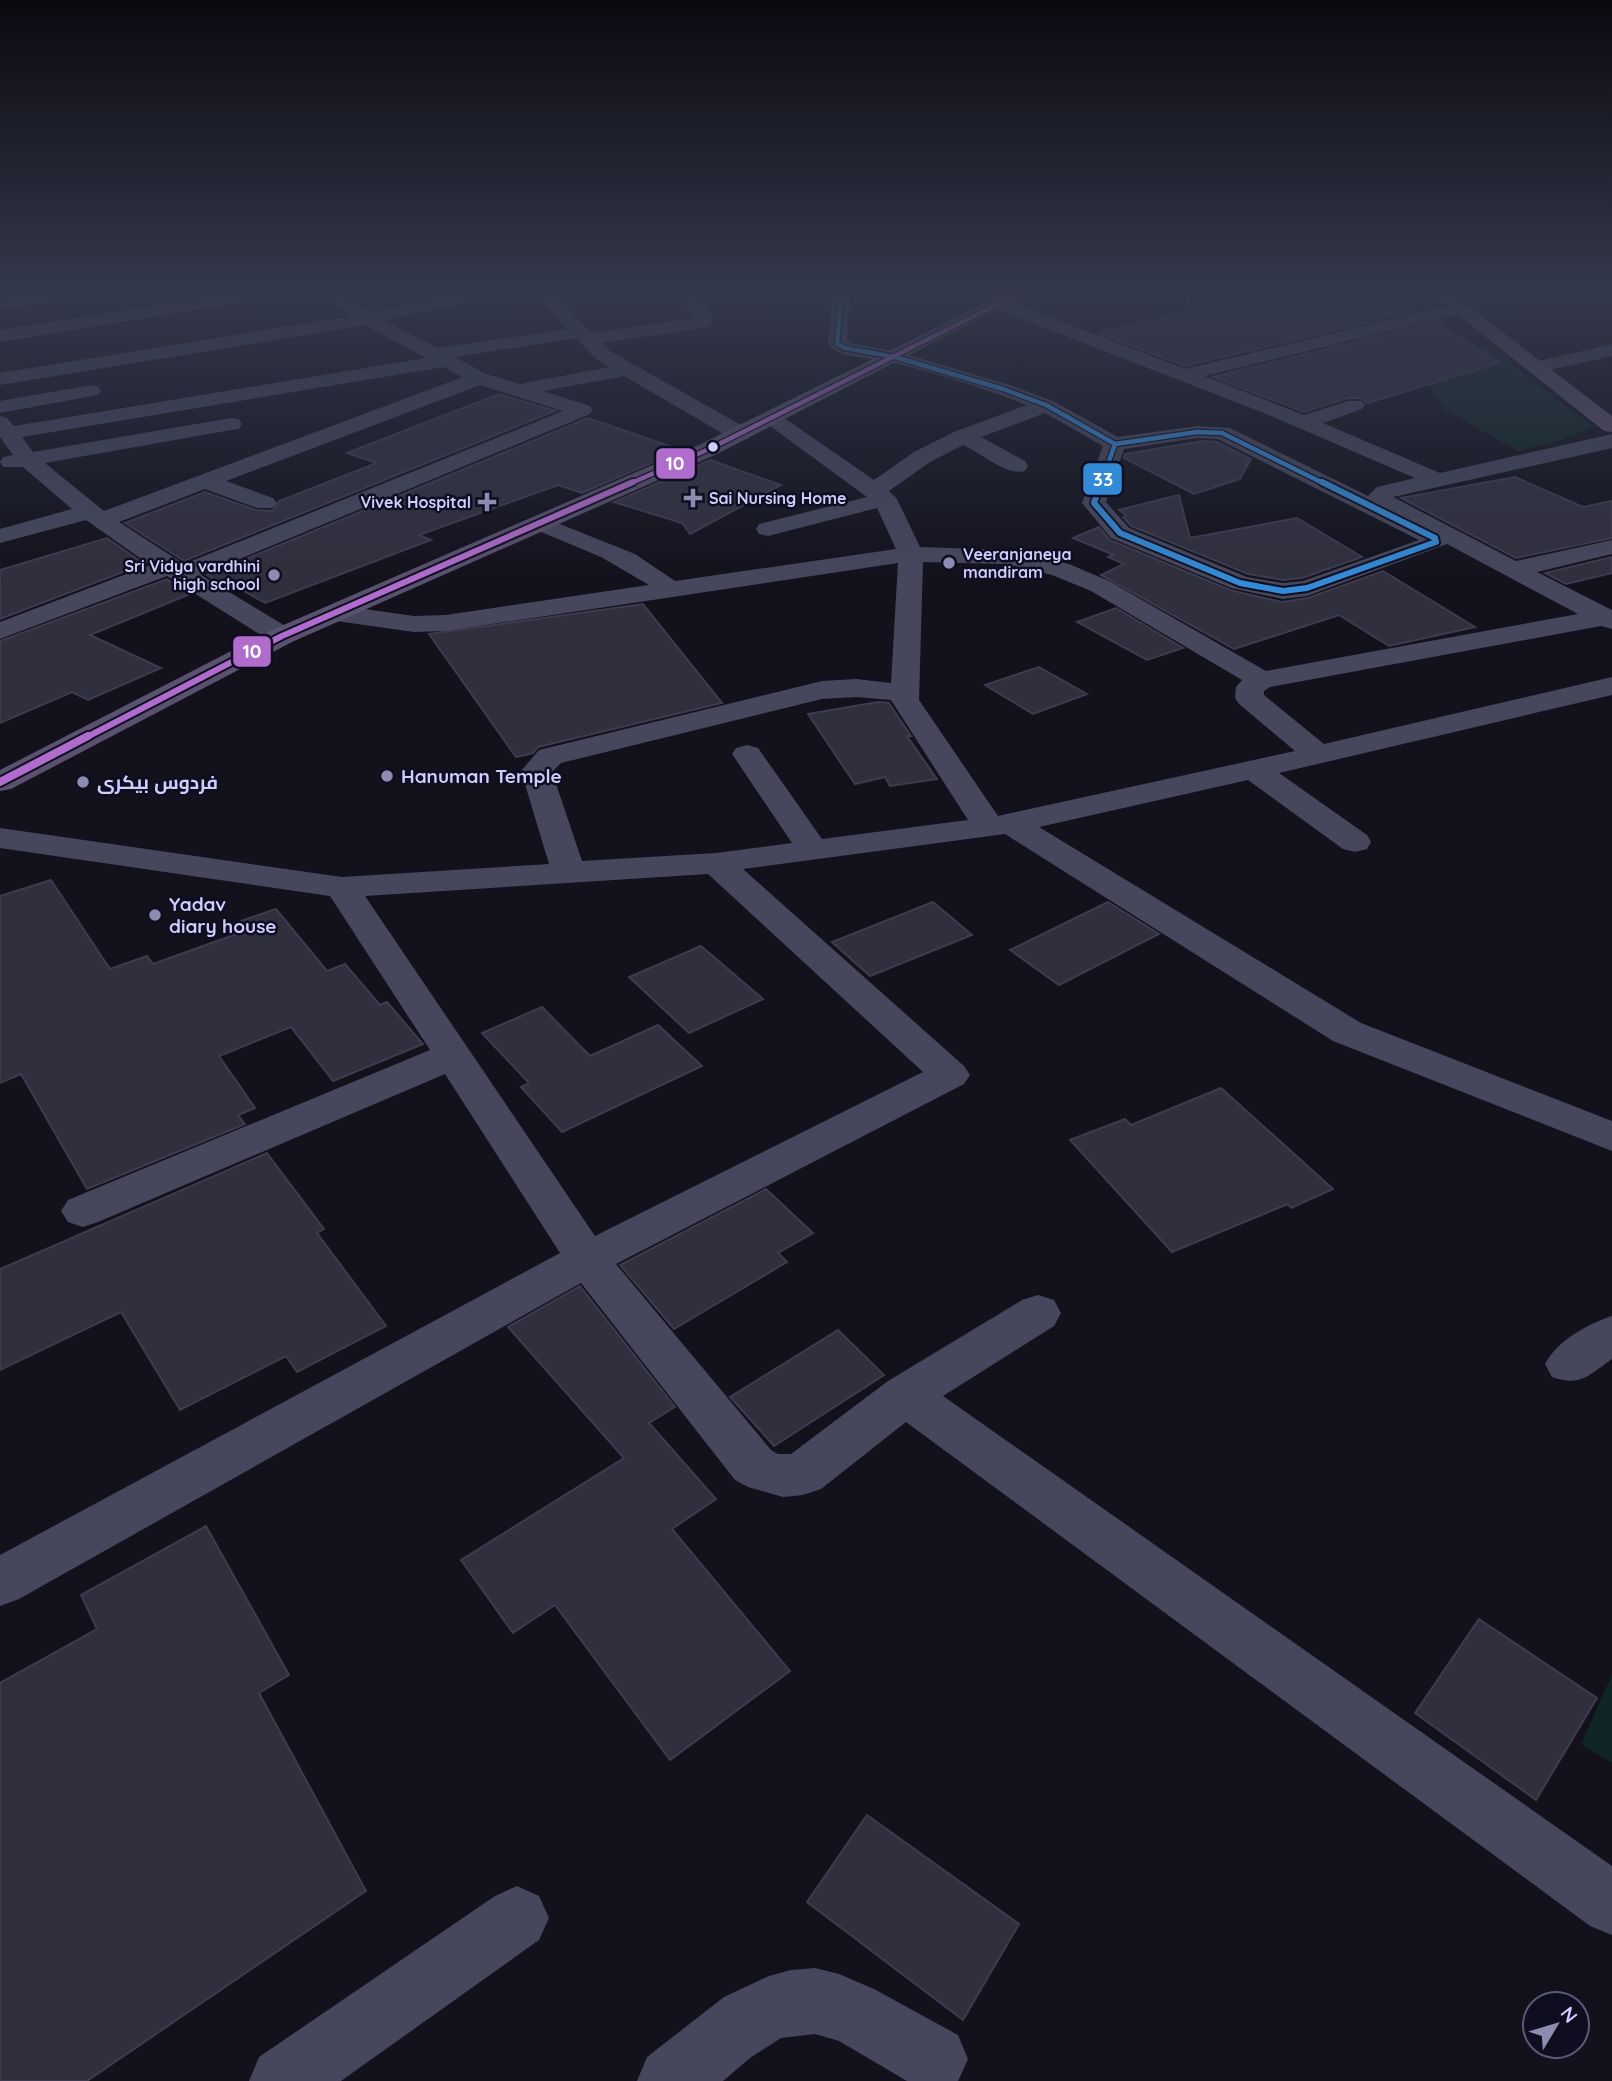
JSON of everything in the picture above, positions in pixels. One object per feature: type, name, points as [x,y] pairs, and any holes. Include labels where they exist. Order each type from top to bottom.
[{"type":"main road","points":[[0,782],[282,636],[542,524],[773,419],[838,386]]},
{"type":"main road","points":[[1560,386],[1611,429]]},
{"type":"street","points":[[265,386],[5,428],[28,459],[97,515],[175,570],[282,636]]},
{"type":"street","points":[[0,536],[97,515],[204,481],[460,386]]},
{"type":"street","points":[[0,605],[12,627],[175,570],[583,410],[504,386]]},
{"type":"street","points":[[518,390],[538,386]]},
{"type":"street","points":[[657,386],[740,434]]},
{"type":"street","points":[[993,386],[1046,405],[1115,444],[1197,432],[1222,433],[1515,569],[1609,619]]},
{"type":"street","points":[[1212,386],[1438,480]]},
{"type":"street","points":[[0,407],[106,388]]},
{"type":"street","points":[[768,529],[880,494],[922,457],[962,437],[1046,405]]},
{"type":"street","points":[[1303,423],[1356,405]]},
{"type":"street","points":[[773,419],[880,494],[911,554],[905,700],[1000,825],[1348,1032],[1612,1137]]},
{"type":"street","points":[[0,464],[252,420]]},
{"type":"street","points":[[1370,500],[1385,492],[1438,480],[1611,429]]},
{"type":"street","points":[[962,437],[987,447],[1017,466]]},
{"type":"street","points":[[1115,444],[1094,503],[1114,528],[1157,550],[1260,589],[1283,591],[1307,588],[1436,542],[1435,538],[1370,500]]},
{"type":"street","points":[[204,481],[265,503]]},
{"type":"street","points":[[542,524],[634,563],[655,576],[670,590]]},
{"type":"street","points":[[1515,569],[1612,547]]},
{"type":"street","points":[[336,613],[414,624],[446,623],[911,554],[1006,557],[1060,569],[1100,586],[1262,680]]},
{"type":"street","points":[[1317,754],[1249,698],[1250,687],[1262,680],[1609,619]]},
{"type":"street","points":[[0,838],[342,887],[716,863],[1000,825],[1256,771],[1317,754],[1612,686]]},
{"type":"street","points":[[568,872],[536,771],[551,756],[822,690],[856,688],[905,693]]},
{"type":"street","points":[[747,754],[814,851]]},
{"type":"street","points":[[1256,771],[1355,842]]},
{"type":"street","points":[[0,1582],[587,1259],[950,1075],[716,863]]},
{"type":"street","points":[[342,887],[587,1259],[753,1465],[769,1475],[785,1478],[803,1474],[905,1395],[1038,1313]]},
{"type":"street","points":[[83,1211],[454,1055]]},
{"type":"street","points":[[1569,1364],[1612,1334]]},
{"type":"street","points":[[905,1395],[1612,1904]]},
{"type":"street","points":[[283,2081],[517,1918]]},
{"type":"street","points":[[671,2081],[743,2023],[774,2006],[808,2002],[838,2006],[934,2059]]},
{"type":"green space","points":[[1429,386],[1539,386],[1592,427],[1561,440],[1518,451],[1444,409]]},
{"type":"green space","points":[[1612,1675],[1612,1763],[1581,1744]]},
{"type":"building","points":[[1237,386],[1423,386],[1367,403],[1362,398],[1348,398],[1304,412]]},
{"type":"building","points":[[499,394],[555,411],[184,561],[125,523],[205,492],[256,510],[273,511],[279,501],[377,463],[347,453]]},
{"type":"building","points":[[588,418],[681,450],[582,493],[558,485],[419,535],[431,540],[265,603],[224,580],[218,582],[207,575]]},
{"type":"building","points":[[1203,441],[1217,442],[1251,459],[1240,479],[1194,494],[1124,458],[1125,454]]},
{"type":"building","points":[[710,460],[781,485],[690,534],[682,523],[614,502]]},
{"type":"building","points":[[1515,477],[1583,507],[1612,501],[1612,538],[1516,558],[1401,498]]},
{"type":"building","points":[[1179,495],[1190,538],[1297,518],[1362,557],[1302,578],[1283,580],[1248,574],[1131,526],[1123,517],[1127,516],[1119,510]]},
{"type":"building","points":[[1099,527],[1110,540],[1230,590],[1282,602],[1308,598],[1383,571],[1475,627],[1389,646],[1339,615],[1234,649],[1101,575],[1124,564],[1108,557],[1114,555],[1073,538]]},
{"type":"building","points":[[107,538],[144,564],[0,619],[0,570]]},
{"type":"building","points":[[1612,557],[1612,573],[1566,584],[1545,573]]},
{"type":"building","points":[[167,579],[190,594],[90,635],[161,668],[88,700],[72,692],[0,723],[0,641]]},
{"type":"building","points":[[643,604],[722,703],[538,747],[533,753],[516,757],[429,634]]},
{"type":"building","points":[[1116,608],[1183,648],[1147,660],[1077,622]]},
{"type":"building","points":[[1039,667],[1087,694],[1033,714],[985,685]]},
{"type":"building","points":[[878,702],[889,703],[911,736],[907,736],[937,779],[890,786],[885,777],[855,784],[808,714]]},
{"type":"building","points":[[51,880],[110,969],[147,956],[153,964],[242,932],[235,923],[276,909],[327,971],[345,964],[380,1005],[387,1002],[423,1044],[333,1081],[291,1027],[219,1056],[255,1108],[238,1115],[245,1124],[87,1189],[21,1074],[0,1083],[0,896]]},
{"type":"building","points":[[933,902],[972,935],[870,976],[832,942]]},
{"type":"building","points":[[1108,902],[1159,934],[1059,985],[1010,950]]},
{"type":"building","points":[[701,946],[763,999],[689,1033],[629,977]]},
{"type":"building","points":[[542,1007],[590,1056],[658,1025],[702,1066],[562,1132],[521,1087],[529,1083],[482,1033]]},
{"type":"building","points":[[1221,1088],[1333,1189],[1291,1208],[1288,1204],[1172,1252],[1070,1140],[1125,1119],[1131,1125]]},
{"type":"building","points":[[267,1153],[324,1229],[317,1233],[386,1326],[297,1372],[286,1356],[180,1410],[121,1312],[0,1370],[0,1269]]},
{"type":"building","points":[[766,1189],[813,1233],[778,1253],[787,1262],[674,1329],[620,1265]]},
{"type":"building","points":[[580,1286],[675,1407],[649,1423],[716,1499],[672,1529],[790,1671],[670,1760],[555,1605],[513,1633],[461,1560],[624,1458],[508,1327]]},
{"type":"building","points":[[838,1330],[884,1375],[774,1446],[730,1397]]},
{"type":"building","points":[[206,1526],[289,1675],[259,1693],[366,1891],[87,2081],[0,2081],[0,1683],[97,1629],[81,1595]]},
{"type":"building","points":[[1479,1619],[1597,1698],[1536,1800],[1415,1713]]},
{"type":"building","points":[[867,1815],[1019,1924],[963,2020],[807,1902]]},
{"type":"transit line","name":"10","points":[[0,782],[282,636],[709,449],[834,386]]},
{"type":"transit line","name":"33","points":[[993,386],[1046,405],[1115,444]]},
{"type":"transit line","name":"33","points":[[1197,432],[1222,433],[1435,538],[1436,542],[1307,588],[1283,591],[1240,583],[1120,533],[1094,503],[1115,444],[1197,432]]},
{"type":"place","name":"Sai Nursing Home","points":[[693,498]]},
{"type":"place","name":"Vivek Hospital","points":[[487,502]]},
{"type":"place","name":"Veeranjaneya mandiram","points":[[949,563]]},
{"type":"place","name":"Sri Vidya vardhini high school","points":[[274,575]]},
{"type":"place","name":"Hanuman Temple","points":[[387,776]]},
{"type":"place","name":"فردوس بیکری","points":[[83,782]]},
{"type":"place","name":"Yadav diary house","points":[[155,915]]}]
